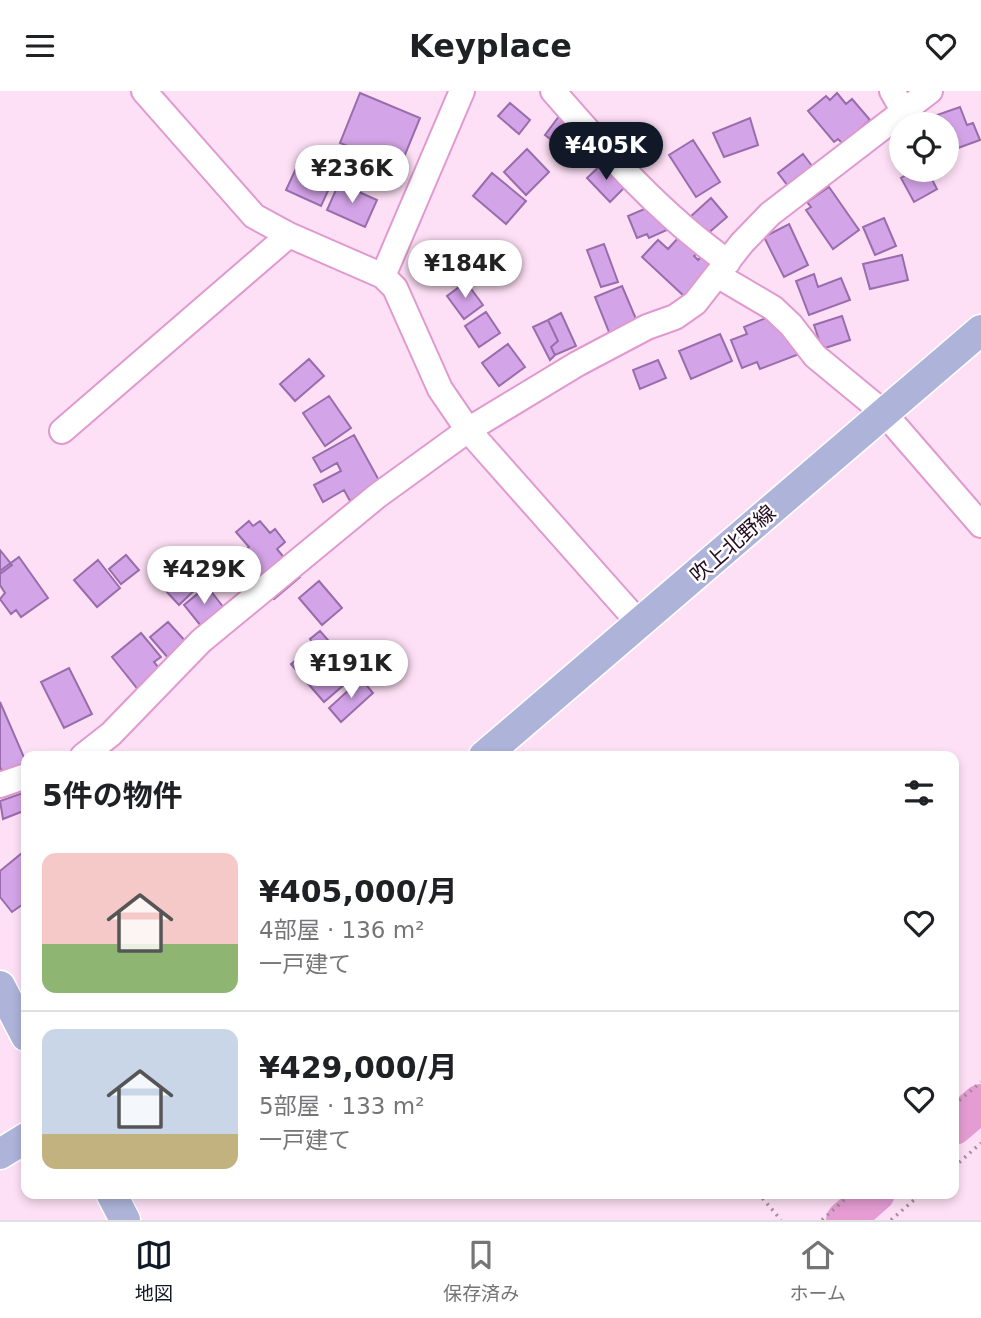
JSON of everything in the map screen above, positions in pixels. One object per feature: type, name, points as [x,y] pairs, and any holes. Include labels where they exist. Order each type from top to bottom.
[{"type":"main road","name":"吹上北野線","points":[[490,751],[981,330]]},
{"type":"main road","points":[[0,986],[21,1026]]},
{"type":"main road","points":[[0,1154],[21,1141]]},
{"type":"main road","points":[[114,1199],[125,1220]]},
{"type":"street","points":[[144,91],[254,216],[289,235],[383,276],[395,288],[440,390],[468,430],[640,624]]},
{"type":"street","points":[[383,276],[462,91]]},
{"type":"street","points":[[553,91],[613,160],[699,241],[722,268],[791,325],[814,356],[884,413],[981,525]]},
{"type":"street","points":[[89,751],[111,734],[201,641],[377,496],[468,430],[577,364],[647,327],[675,317],[695,303],[770,214],[898,101],[930,91]]},
{"type":"street","points":[[62,432],[289,235]]},
{"type":"street","points":[[0,785],[21,778]]},
{"type":"path","points":[[959,1101],[981,1082]]},
{"type":"path","points":[[959,1163],[981,1143]]},
{"type":"path","points":[[763,1199],[781,1220]]},
{"type":"path","points":[[822,1220],[845,1199]]},
{"type":"path","points":[[891,1220],[915,1199]]},
{"type":"building","points":[[360,93],[420,118],[400,167],[340,143]]},
{"type":"building","points":[[837,93],[846,104],[852,99],[870,120],[843,144],[838,139],[834,142],[808,111],[826,96],[830,100]]},
{"type":"building","points":[[510,103],[530,120],[519,134],[498,116]]},
{"type":"building","points":[[960,107],[967,125],[973,123],[980,140],[959,148],[959,112],[946,112]]},
{"type":"building","points":[[560,115],[599,144],[575,158],[545,135]]},
{"type":"building","points":[[750,118],[758,145],[724,157],[713,133]]},
{"type":"building","points":[[693,140],[720,182],[696,197],[669,155]]},
{"type":"building","points":[[527,149],[549,172],[526,195],[504,172]]},
{"type":"building","points":[[803,154],[815,170],[791,190],[778,173]]},
{"type":"building","points":[[299,162],[334,178],[321,206],[286,190]]},
{"type":"building","points":[[603,163],[625,187],[610,202],[587,178]]},
{"type":"building","points":[[492,173],[526,201],[506,224],[473,196]]},
{"type":"building","points":[[903,182],[933,182],[937,189],[914,202]]},
{"type":"building","points":[[339,183],[377,200],[365,227],[327,210]]},
{"type":"building","points":[[829,187],[859,230],[833,249],[806,210],[811,207],[807,202]]},
{"type":"building","points":[[711,198],[727,217],[706,235],[690,217]]},
{"type":"building","points":[[656,204],[669,229],[649,238],[647,234],[637,238],[628,216]]},
{"type":"building","points":[[884,218],[896,246],[875,255],[863,227]]},
{"type":"building","points":[[789,224],[808,265],[784,277],[764,237]]},
{"type":"building","points":[[685,235],[700,250],[694,256],[698,260],[704,254],[715,265],[685,297],[642,257],[658,240],[668,249],[678,238],[680,240]]},
{"type":"building","points":[[604,244],[618,282],[601,287],[587,250]]},
{"type":"building","points":[[480,246],[494,256],[486,270],[470,261]]},
{"type":"building","points":[[902,255],[908,280],[870,289],[863,264]]},
{"type":"building","points":[[814,274],[818,287],[841,278],[850,300],[809,315],[796,281]]},
{"type":"building","points":[[466,282],[483,305],[464,319],[447,296]]},
{"type":"building","points":[[622,286],[639,326],[611,337],[595,297]]},
{"type":"building","points":[[486,312],[500,333],[479,347],[465,326]]},
{"type":"building","points":[[561,313],[576,346],[555,355],[551,347],[558,341],[548,320]]},
{"type":"building","points":[[778,313],[807,351],[760,369],[757,362],[742,368],[731,340],[747,334],[744,327]]},
{"type":"building","points":[[842,316],[850,340],[822,349],[814,325]]},
{"type":"building","points":[[548,320],[558,341],[551,347],[555,355],[550,360],[533,327]]},
{"type":"building","points":[[720,334],[732,361],[691,379],[679,351]]},
{"type":"building","points":[[508,344],[525,367],[499,386],[482,363]]},
{"type":"building","points":[[309,359],[324,376],[295,401],[280,384]]},
{"type":"building","points":[[658,360],[666,378],[640,389],[633,370]]},
{"type":"building","points":[[329,396],[351,428],[325,446],[303,413]]},
{"type":"building","points":[[354,435],[381,484],[350,501],[344,490],[323,502],[314,485],[341,471],[337,463],[321,472],[313,458]]},
{"type":"building","points":[[249,521],[253,526],[260,521],[270,533],[275,529],[285,542],[277,549],[300,577],[274,599],[238,556],[249,547],[236,532]]},
{"type":"building","points":[[0,550],[12,565],[0,574]]},
{"type":"building","points":[[126,555],[139,570],[121,584],[109,569]]},
{"type":"building","points":[[19,557],[48,598],[21,617],[16,610],[11,614],[0,599],[5,593],[0,585],[0,571]]},
{"type":"building","points":[[98,560],[120,588],[97,607],[74,580]]},
{"type":"building","points":[[189,571],[201,584],[179,605],[166,591]]},
{"type":"building","points":[[319,581],[342,608],[322,625],[299,598]]},
{"type":"building","points":[[207,586],[224,608],[201,626],[184,605]]},
{"type":"building","points":[[168,622],[187,643],[169,659],[150,637]]},
{"type":"building","points":[[320,631],[335,648],[330,652],[352,678],[324,702],[291,664],[314,645],[310,639]]},
{"type":"building","points":[[141,633],[161,657],[154,662],[163,673],[140,692],[112,657]]},
{"type":"building","points":[[69,668],[92,714],[64,728],[41,682]]},
{"type":"building","points":[[361,679],[373,693],[341,722],[329,708]]},
{"type":"building","points":[[0,702],[21,751],[21,764],[3,773],[0,767]]},
{"type":"building","points":[[21,794],[21,812],[3,819],[0,801]]},
{"type":"building","points":[[21,854],[21,906],[12,912],[0,897],[0,871]]},
{"type":"waterway","points":[[959,1122],[981,1103]]},
{"type":"waterway","points":[[845,1220],[869,1199]]}]
